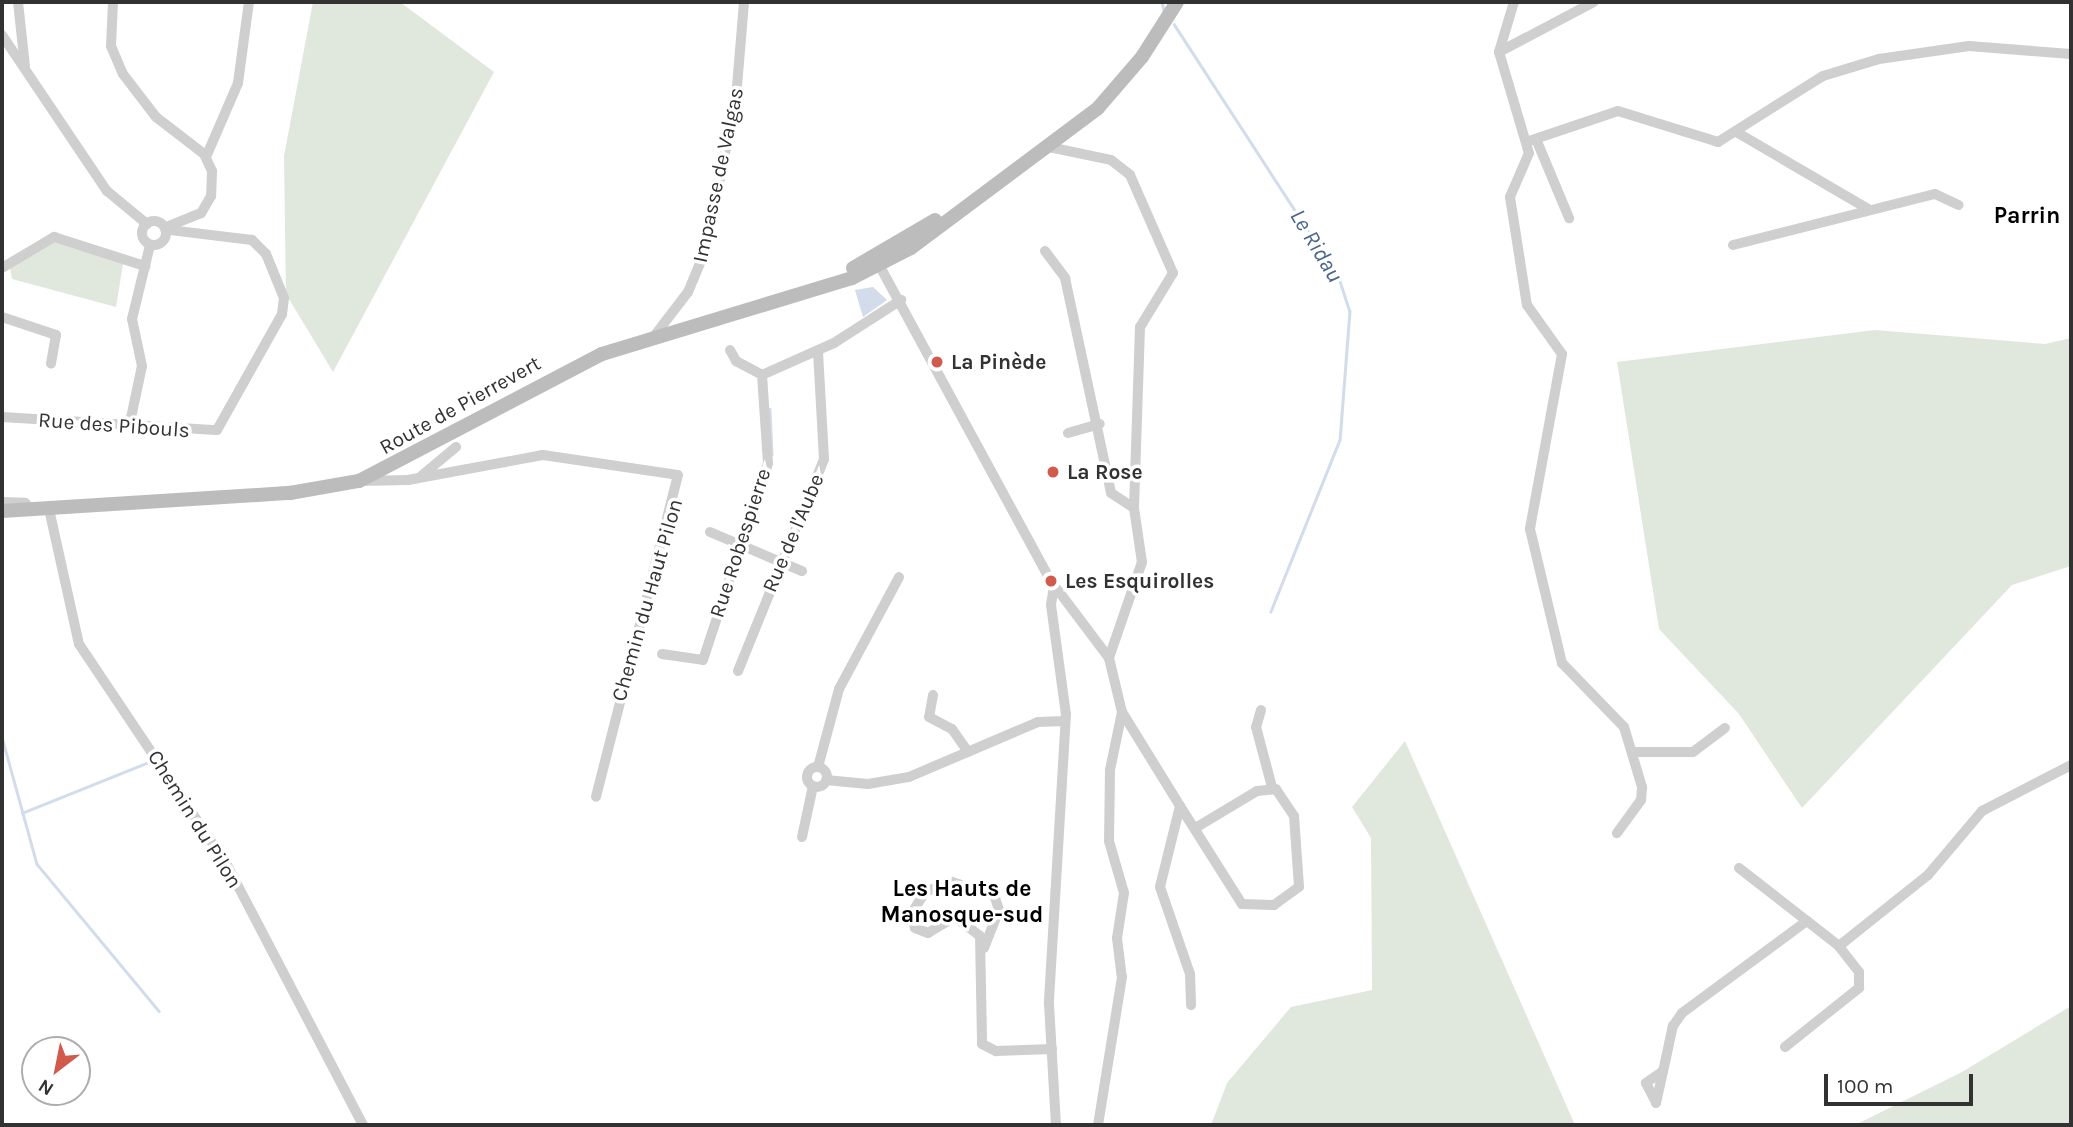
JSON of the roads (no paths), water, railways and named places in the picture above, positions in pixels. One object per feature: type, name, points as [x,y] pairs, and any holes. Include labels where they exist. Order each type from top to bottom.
[{"type":"main road","points":[[876,262],[1049,146],[1115,91],[1177,2]]},
{"type":"main road","points":[[876,262],[920,229],[1016,169]]},
{"type":"main road","name":"Route de Pierrevert","points":[[762,306],[857,266],[876,262]]},
{"type":"main road","name":"Route de Pierrevert","points":[[2,510],[290,493],[359,481],[453,442],[548,379],[655,335],[762,306],[876,262]]},
{"type":"street","points":[[18,2],[26,72]]},
{"type":"street","points":[[113,2],[111,46],[127,81],[156,117],[206,157],[213,175],[207,205],[193,220],[169,228],[150,245],[132,319],[142,366],[131,418],[121,426]]},
{"type":"street","points":[[206,157],[238,83],[249,2]]},
{"type":"street","name":"Impasse de Valgas","points":[[655,335],[688,292],[706,249],[738,89],[744,2]]},
{"type":"street","points":[[1514,2],[1499,52],[1533,140],[1569,218]]},
{"type":"street","points":[[1499,52],[1594,2]]},
{"type":"street","points":[[2,35],[107,191],[147,224],[169,228]]},
{"type":"street","points":[[10,47],[21,41]]},
{"type":"street","points":[[1617,833],[1643,795],[1632,752],[1609,708],[1566,672],[1534,557],[1531,506],[1562,354],[1524,295],[1510,197],[1533,140],[1618,111],[1703,141],[1738,133],[1823,76],[1879,59],[1969,46],[2071,54]]},
{"type":"street","points":[[1738,133],[1868,209]]},
{"type":"street","points":[[1049,146],[1121,166],[1137,185],[1171,260],[1170,280],[1140,327],[1134,508],[1142,562],[1109,658]]},
{"type":"street","points":[[1733,245],[1868,209],[1941,193],[1959,205]]},
{"type":"street","points":[[147,224],[141,236],[150,245]]},
{"type":"street","name":"Rue des Pibouls","points":[[2,417],[217,430],[284,309],[278,278],[256,242],[221,232],[169,228]]},
{"type":"street","points":[[2,268],[54,237],[145,265]]},
{"type":"street","points":[[1045,251],[1062,268],[1100,424],[1111,493],[1118,504],[1134,508]]},
{"type":"street","points":[[876,262],[901,299],[1055,586],[1109,658],[1122,712],[1180,806],[1197,827],[1242,904],[1258,909],[1286,900],[1299,887],[1303,871],[1294,816],[1272,787],[1256,727],[1261,710]]},
{"type":"street","points":[[730,350],[736,361],[762,375],[818,350],[901,299]]},
{"type":"street","points":[[2,317],[56,335],[51,364]]},
{"type":"street","name":"Rue de l'Aube","points":[[738,671],[779,561],[825,453],[818,350]]},
{"type":"street","name":"Rue Robespierre","points":[[662,654],[704,660],[769,454],[762,375]]},
{"type":"street","points":[[1068,433],[1100,424]]},
{"type":"street","points":[[418,478],[453,442],[476,465]]},
{"type":"street","name":"Chemin du Haut Pilon","points":[[359,481],[418,478],[476,465],[564,456],[632,470],[665,469],[680,479],[596,797]]},
{"type":"street","points":[[2,503],[49,509]]},
{"type":"street","name":"Chemin du Pilon","points":[[49,509],[79,644],[220,854],[363,1125]]},
{"type":"street","points":[[709,532],[802,571]]},
{"type":"street","points":[[802,837],[813,786],[807,776],[818,766],[839,690],[899,577]]},
{"type":"street","points":[[1055,586],[1051,605],[1065,721],[1052,1049],[1056,1125]]},
{"type":"street","points":[[933,695],[929,717],[952,729],[968,752]]},
{"type":"street","points":[[1098,1125],[1122,977],[1118,938],[1124,893],[1108,831],[1110,770],[1122,712]]},
{"type":"street","points":[[813,786],[827,780],[892,781],[1038,722],[1065,721]]},
{"type":"street","points":[[1632,752],[1693,752],[1726,729]]},
{"type":"street","points":[[1839,946],[1928,876],[1982,811],[2071,765]]},
{"type":"street","points":[[818,766],[827,780]]},
{"type":"street","points":[[1197,827],[1272,787]]},
{"type":"street","points":[[1180,806],[1160,887],[1191,974],[1191,1004]]},
{"type":"street","points":[[1739,868],[1839,946],[1859,972],[1859,988],[1785,1047]]},
{"type":"street","points":[[984,948],[999,910],[994,895],[952,882],[925,892],[912,913],[915,928],[928,933],[958,917],[978,930],[984,948],[982,1044],[996,1051],[1052,1049]]},
{"type":"street","points":[[1663,1071],[1679,1017],[1807,921]]},
{"type":"water","points":[[873,287],[887,300],[863,317],[855,290]]},
{"type":"waterway","name":"Le Ridau","points":[[1162,2],[1164,10]]},
{"type":"waterway","name":"Le Ridau","points":[[1174,24],[1339,278],[1350,311],[1340,440],[1271,612]]},
{"type":"waterway","points":[[770,409],[772,454]]},
{"type":"waterway","points":[[752,532],[762,498]]},
{"type":"waterway","points":[[741,562],[744,555]]},
{"type":"waterway","points":[[2,737],[37,864],[159,1011]]},
{"type":"waterway","points":[[22,813],[154,760]]},
{"type":"place","name":"La Pinède","points":[[937,362]]},
{"type":"place","name":"La Rose","points":[[1053,472]]},
{"type":"place","name":"Les Esquirolles","points":[[1051,581]]},
{"type":"district","name":"Parrin","points":[[2027,216]]},
{"type":"district","name":"Les Hauts de Manosque-sud","points":[[962,902]]}]
